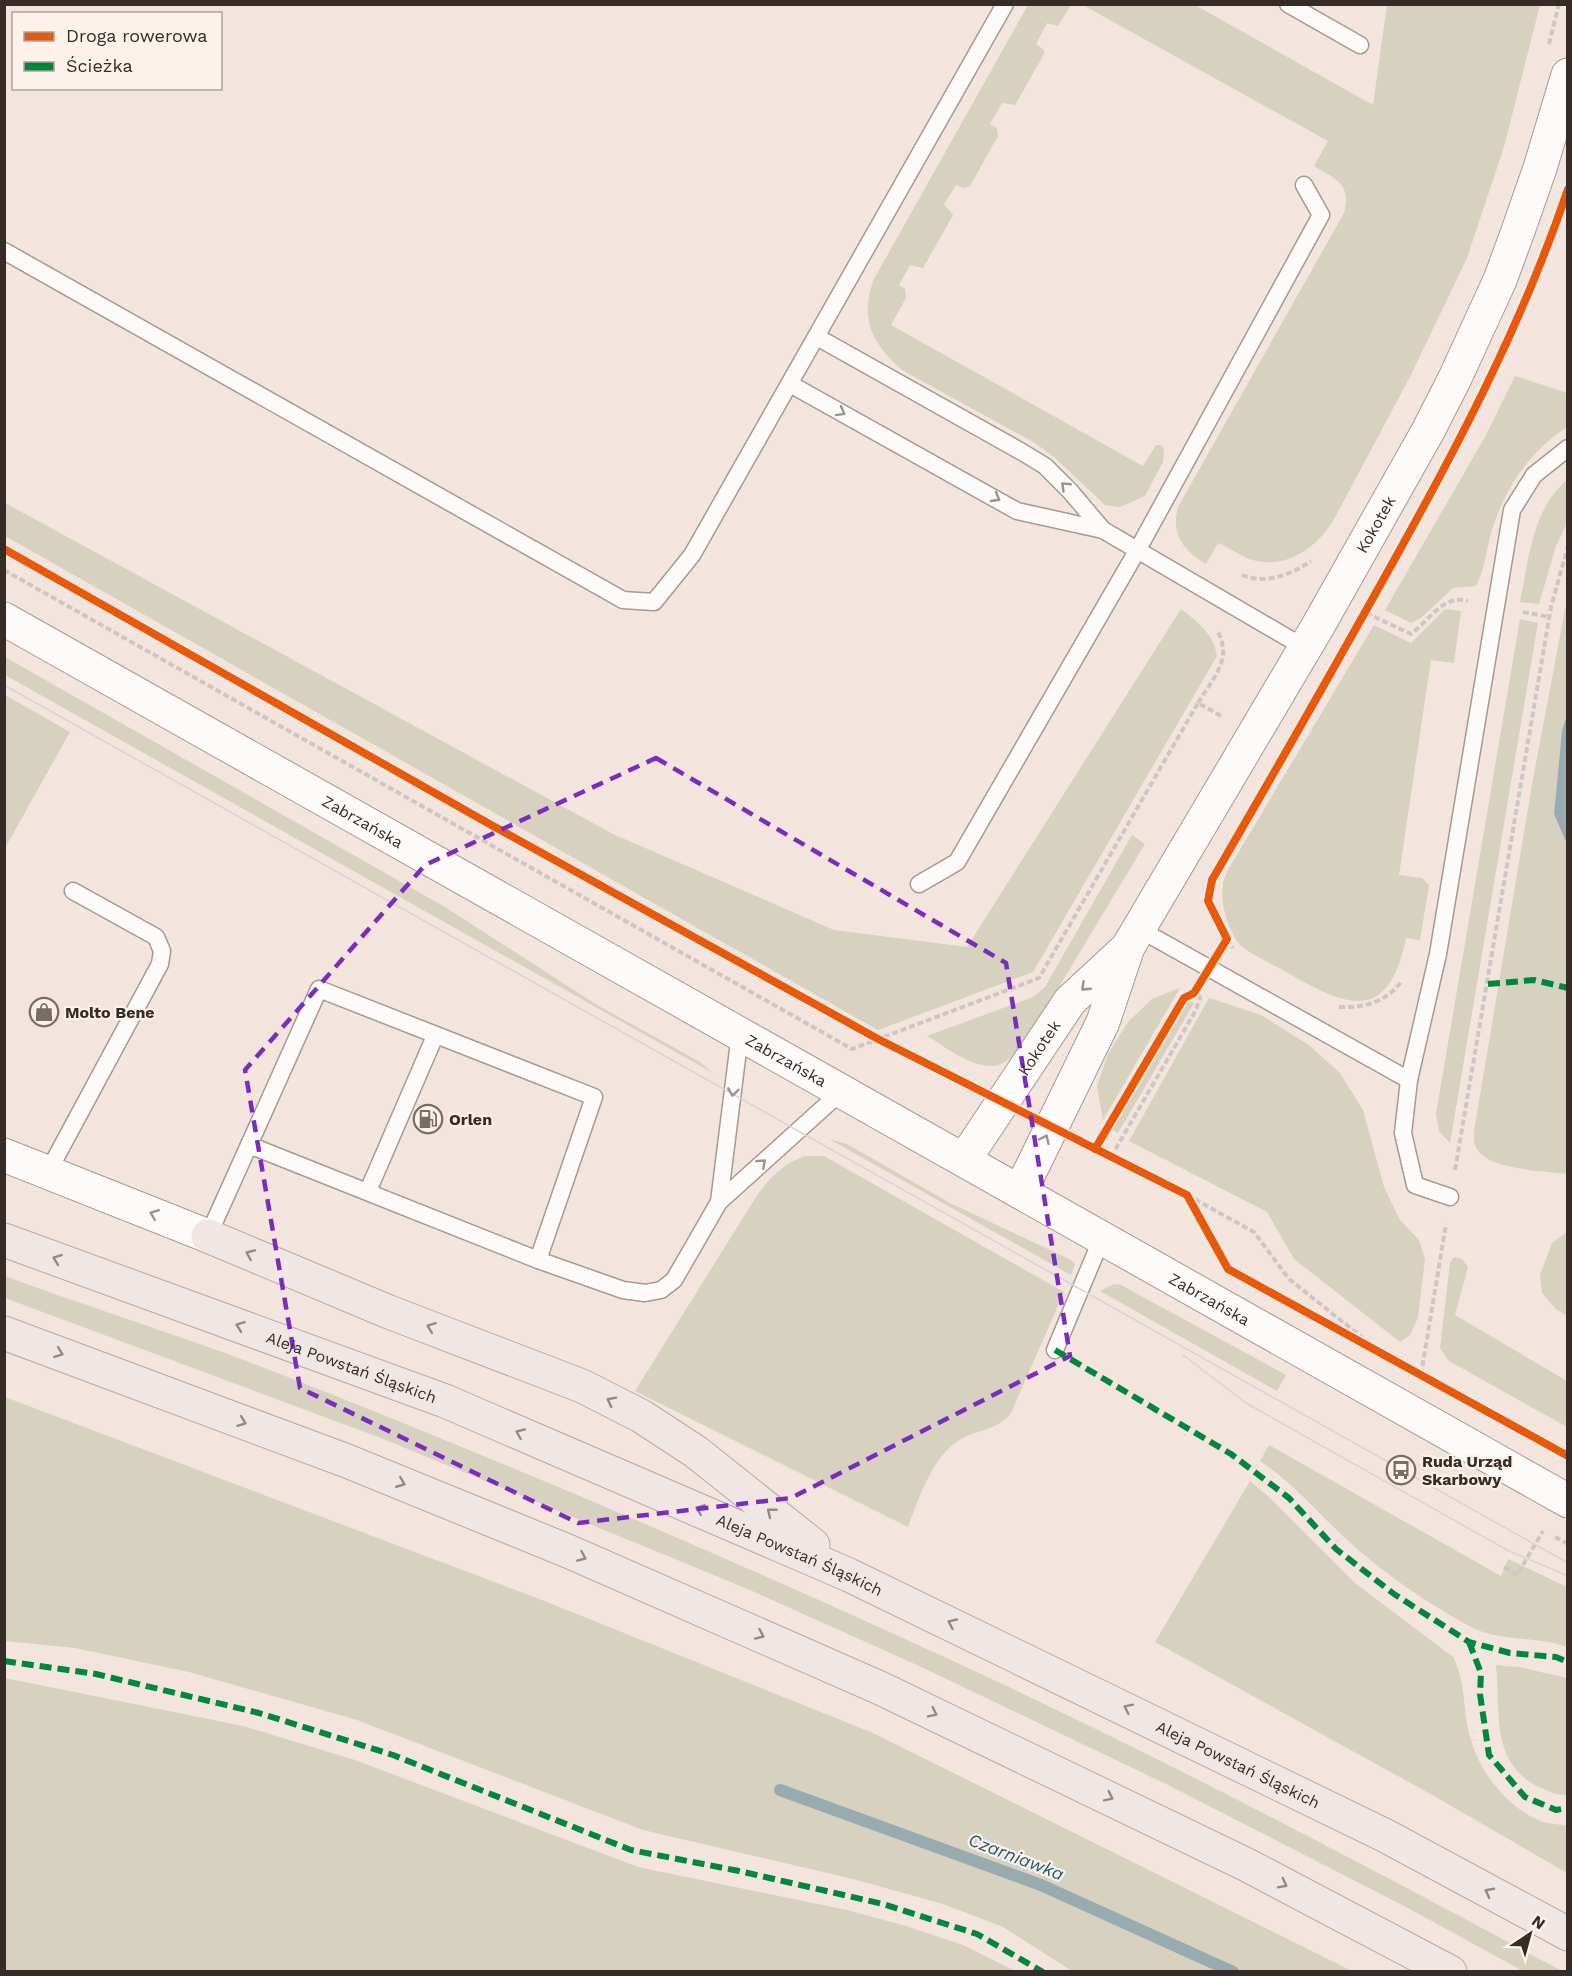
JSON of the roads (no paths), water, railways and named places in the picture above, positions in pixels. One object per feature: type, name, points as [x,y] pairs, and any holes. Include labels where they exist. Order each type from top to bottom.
[{"type":"main road","name":"Kokotek","points":[[1020,1192],[1103,1022],[1134,938],[1305,648],[1428,431],[1479,328],[1537,178],[1557,65]]},
{"type":"main road","name":"Zabrzańska","points":[[4,619],[1568,1501]]},
{"type":"main road","name":"Kokotek","points":[[964,1160],[1070,1001],[1134,938]]},
{"type":"main road","points":[[4,1155],[582,1386],[641,1416],[696,1452],[849,1575]]},
{"type":"main road","name":"Aleja Powstań Śląskich","points":[[4,1240],[445,1401],[849,1575],[1375,1830],[1568,1934]]},
{"type":"main road","points":[[4,1333],[347,1461],[570,1552],[880,1688],[1237,1860],[1450,1971]]},
{"type":"lane","points":[[4,251],[622,600],[654,602],[692,555],[1005,4]]},
{"type":"lane","points":[[1288,4],[1360,45]]},
{"type":"lane","points":[[920,884],[957,862],[1137,551],[1321,214],[1304,185]]},
{"type":"lane","points":[[817,337],[1044,466],[1070,491],[1103,530],[1305,648]]},
{"type":"lane","points":[[790,384],[1017,510],[1103,530]]},
{"type":"lane","points":[[1450,1197],[1415,1185],[1403,1133],[1409,1080],[1438,954],[1512,510],[1534,475],[1568,448]]},
{"type":"lane","points":[[48,1172],[160,964],[162,951],[156,937],[73,891]]},
{"type":"lane","points":[[1134,938],[1409,1080]]},
{"type":"lane","points":[[208,1236],[319,989],[594,1097],[538,1260]]},
{"type":"lane","points":[[719,1202],[740,1034]]},
{"type":"lane","points":[[368,1191],[435,1036]]},
{"type":"lane","points":[[249,1145],[538,1260],[623,1290],[645,1293],[661,1290],[674,1280],[719,1202],[842,1091]]},
{"type":"lane","points":[[1055,1350],[1102,1238]]},
{"type":"waterway","name":"Czarniawka","points":[[780,1790],[1041,1885],[1233,1972]]},
{"type":"tram line","points":[[4,685],[1568,1563]]},
{"type":"tram line","points":[[1183,1355],[1246,1403],[1507,1550],[1568,1576]]},
{"type":"place","name":"Molto Bene","points":[[44,1012]]},
{"type":"place","name":"Orlen","points":[[428,1119]]},
{"type":"place","name":"Ruda Urząd Skarbowy","points":[[1401,1470]]}]
